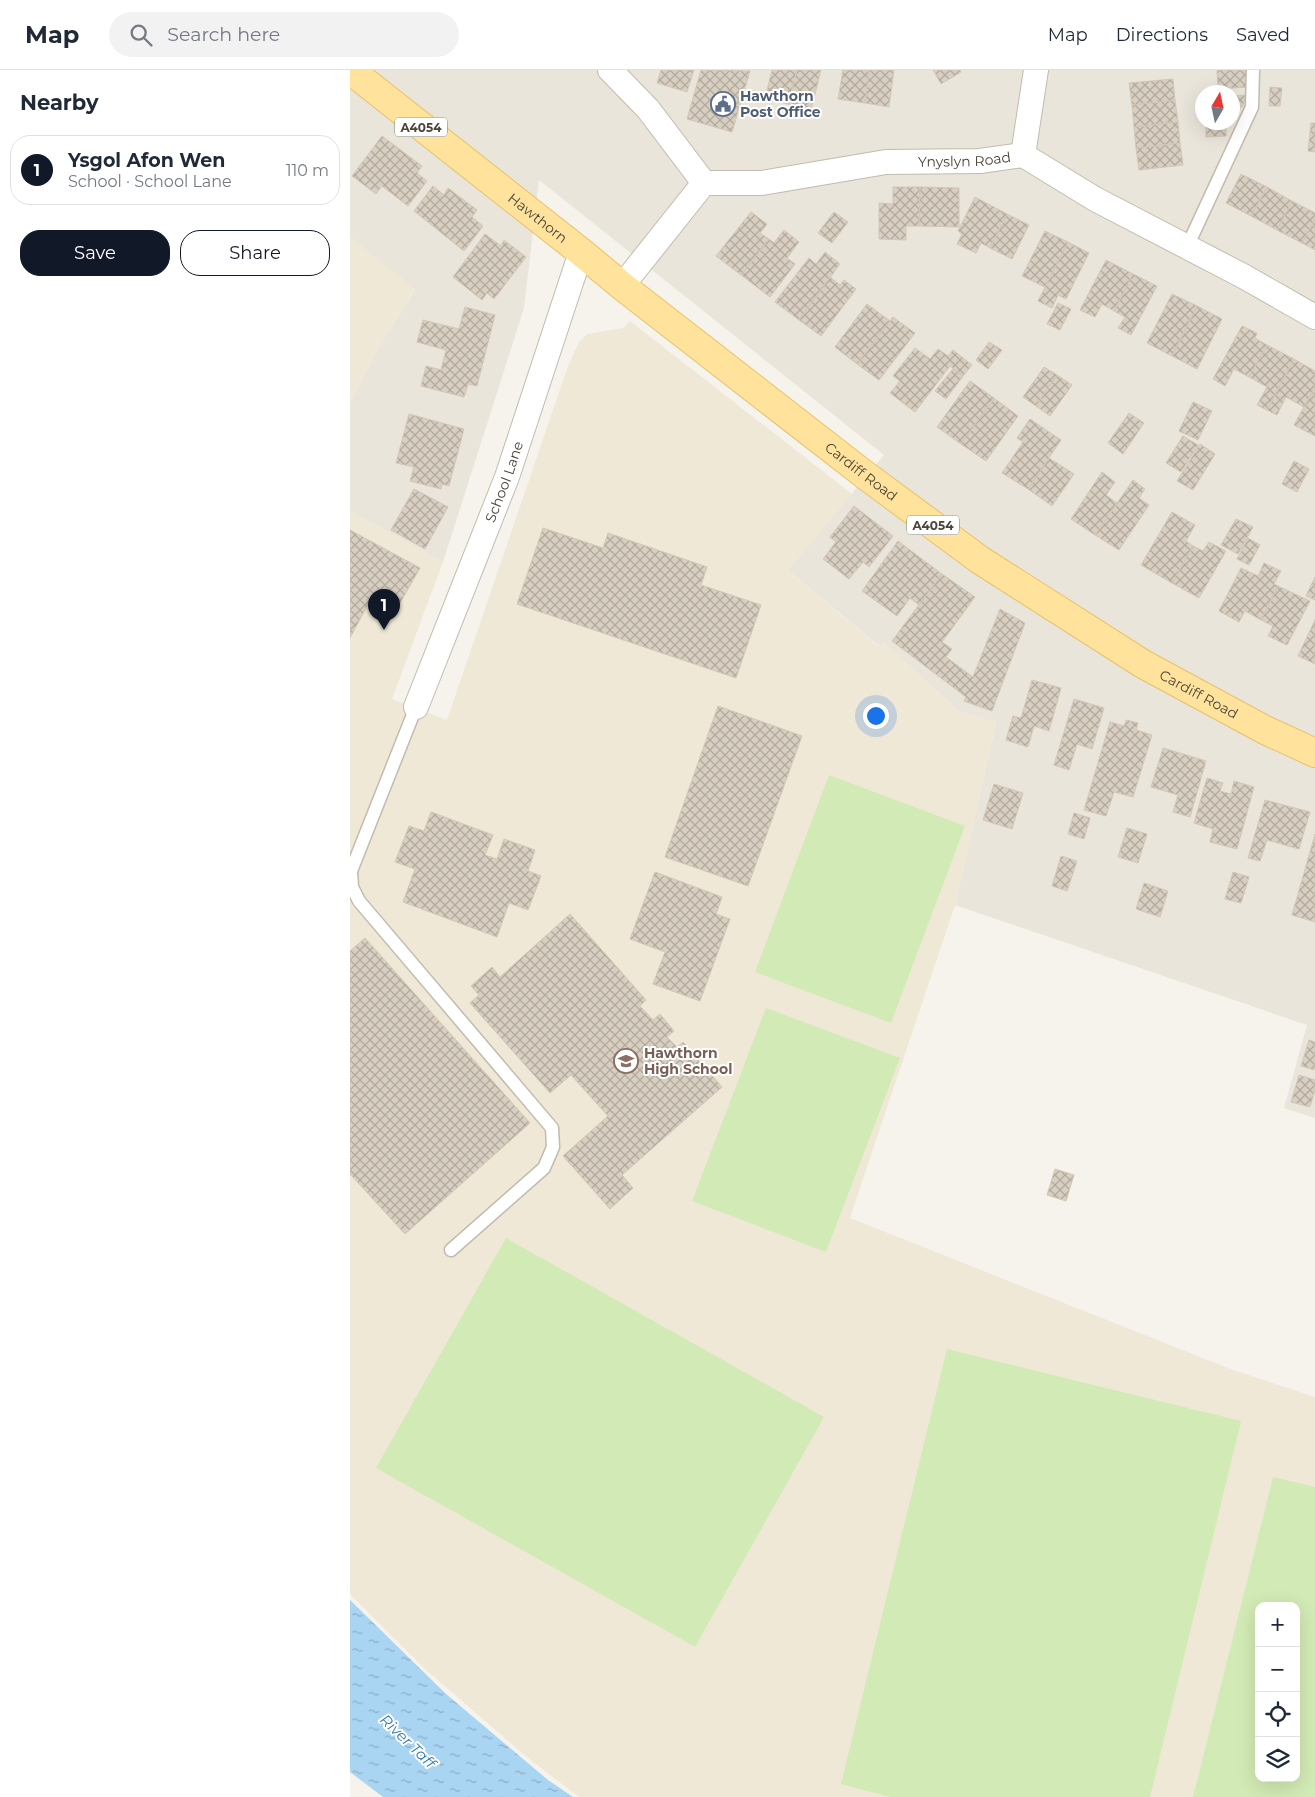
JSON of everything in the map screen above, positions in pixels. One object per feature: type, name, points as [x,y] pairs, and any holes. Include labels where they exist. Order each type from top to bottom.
[{"type":"main road","name":"Hawthorn","points":[[353,80],[493,183],[581,252]]},
{"type":"main road","name":"Cardiff Road","points":[[581,252],[865,475],[980,560],[1143,664],[1265,730],[1315,753]]},
{"type":"street","points":[[610,70],[648,109],[704,183],[622,286]]},
{"type":"street","points":[[1023,155],[1036,70]]},
{"type":"street","name":"Ynyslyn Road","points":[[704,183],[762,183],[886,162],[980,161],[1023,155],[1095,199],[1243,276],[1315,317]]},
{"type":"street","name":"School Lane","points":[[416,708],[507,477],[581,252]]},
{"type":"lane","points":[[1187,247],[1252,107],[1254,70]]},
{"type":"lane","points":[[416,708],[350,871],[352,887],[359,901],[552,1128],[553,1147],[544,1168],[450,1250]]},
{"type":"shaded area","points":[[350,70],[1315,70],[1315,1118],[1284,1108],[1307,1025],[955,905],[996,722],[960,712],[884,643],[880,647],[788,570],[884,455],[539,180],[524,308],[443,562],[350,511],[350,403],[381,343],[415,290],[350,237]]},
{"type":"shaded area","points":[[350,237],[415,289],[381,343],[350,403]]},
{"type":"shaded area","name":"Hawthorn High School","points":[[630,321],[852,494],[788,570],[879,647],[884,643],[960,712],[996,722],[955,905],[850,1218],[1233,1370],[1315,1397],[1315,1797],[579,1797],[528,1758],[425,1669],[350,1594],[350,511],[443,562],[392,699],[447,720],[568,366],[579,342],[587,334],[623,328]]},
{"type":"green space","points":[[829,775],[965,826],[891,1023],[755,972]]},
{"type":"green space","points":[[766,1008],[900,1058],[826,1252],[692,1201]]},
{"type":"green space","points":[[506,1238],[824,1417],[695,1647],[376,1468]]},
{"type":"green space","points":[[947,1349],[1241,1421],[1150,1797],[890,1797],[841,1784]]},
{"type":"green space","points":[[1273,1477],[1315,1487],[1315,1797],[1193,1797]]},
{"type":"water","name":"River Taff","points":[[350,1600],[446,1694],[548,1780],[573,1797],[383,1797],[350,1772]]},
{"type":"building","points":[[661,70],[694,70],[687,92],[657,83]]},
{"type":"building","points":[[701,70],[750,71],[732,132],[687,119]]},
{"type":"building","points":[[772,70],[797,70],[788,104],[765,98]]},
{"type":"building","points":[[797,70],[821,70],[811,110],[788,104]]},
{"type":"building","points":[[843,70],[869,70],[865,103],[838,99]]},
{"type":"building","points":[[869,70],[894,70],[889,107],[865,103]]},
{"type":"building","points":[[933,70],[960,70],[961,72],[941,84]]},
{"type":"building","points":[[1217,70],[1250,70],[1248,87],[1218,85]]},
{"type":"building","points":[[1173,79],[1175,100],[1132,105],[1129,83]]},
{"type":"building","points":[[1270,87],[1282,88],[1280,106],[1269,106]]},
{"type":"building","points":[[1240,95],[1247,95],[1242,107],[1240,107]]},
{"type":"building","points":[[1175,100],[1178,122],[1134,127],[1132,105]]},
{"type":"building","points":[[1178,122],[1180,143],[1136,148],[1134,127]]},
{"type":"building","points":[[1311,123],[1315,123],[1315,152],[1308,151]]},
{"type":"building","points":[[1206,130],[1226,130],[1226,136],[1206,137]]},
{"type":"building","points":[[382,136],[422,166],[417,173],[427,181],[408,206],[382,186],[376,194],[352,176]]},
{"type":"building","points":[[1180,143],[1183,165],[1139,170],[1136,148]]},
{"type":"building","points":[[1241,174],[1267,187],[1251,216],[1226,203]]},
{"type":"building","points":[[433,186],[444,195],[448,188],[477,210],[472,217],[483,226],[464,251],[414,211]]},
{"type":"building","points":[[893,187],[920,187],[919,226],[906,226],[906,240],[879,239],[879,203],[893,204]]},
{"type":"building","points":[[920,187],[959,188],[959,227],[919,226]]},
{"type":"building","points":[[1267,187],[1292,201],[1277,230],[1251,216]]},
{"type":"building","points":[[975,197],[1007,214],[990,248],[981,243],[976,253],[957,244],[962,234],[958,231]]},
{"type":"building","points":[[1292,201],[1315,213],[1315,219],[1302,243],[1277,230]]},
{"type":"building","points":[[751,212],[767,224],[760,233],[769,239],[741,275],[716,256]]},
{"type":"building","points":[[834,212],[848,222],[832,243],[818,233]]},
{"type":"building","points":[[1007,214],[1029,225],[1012,259],[990,248]]},
{"type":"building","points":[[1315,219],[1315,250],[1302,243]]},
{"type":"building","points":[[784,230],[799,242],[787,258],[795,264],[770,297],[741,275],[769,239],[774,243]]},
{"type":"building","points":[[1045,231],[1068,242],[1045,287],[1022,276]]},
{"type":"building","points":[[485,234],[501,246],[504,240],[526,257],[494,299],[487,293],[482,300],[453,277]]},
{"type":"building","points":[[1068,242],[1089,253],[1066,299],[1058,295],[1052,308],[1038,301]]},
{"type":"building","points":[[825,252],[840,264],[799,320],[775,302],[809,258],[816,264]]},
{"type":"building","points":[[1106,260],[1133,274],[1114,311],[1102,304],[1095,317],[1080,310]]},
{"type":"building","points":[[1133,274],[1157,286],[1131,335],[1118,328],[1125,317],[1114,311]]},
{"type":"building","points":[[830,277],[840,285],[844,280],[856,289],[821,336],[799,320]]},
{"type":"building","points":[[1172,294],[1197,306],[1172,356],[1147,343]]},
{"type":"building","points":[[1058,303],[1071,309],[1060,330],[1047,324]]},
{"type":"building","points":[[867,304],[890,321],[857,364],[835,347]]},
{"type":"building","points":[[1197,306],[1222,319],[1197,369],[1172,356]]},
{"type":"building","points":[[465,307],[495,315],[477,386],[468,384],[464,397],[421,386],[426,366],[441,370],[446,350],[417,342],[423,320],[459,329]]},
{"type":"building","points":[[893,317],[915,333],[879,380],[857,364]]},
{"type":"building","points":[[1242,326],[1257,333],[1255,338],[1267,345],[1249,377],[1234,369],[1225,386],[1213,379]]},
{"type":"building","points":[[989,342],[1002,350],[988,369],[976,360]]},
{"type":"building","points":[[1267,345],[1294,359],[1267,410],[1257,405],[1267,387],[1249,377]]},
{"type":"building","points":[[915,348],[930,359],[938,349],[948,356],[953,350],[972,365],[963,376],[950,366],[915,412],[890,393],[900,381],[893,376]]},
{"type":"building","points":[[1294,359],[1315,371],[1315,387],[1304,407],[1286,397],[1277,415],[1267,410]]},
{"type":"building","points":[[1044,367],[1057,375],[1036,406],[1023,397]]},
{"type":"building","points":[[953,369],[963,376],[946,399],[935,391]]},
{"type":"building","points":[[1057,375],[1072,385],[1050,416],[1036,406]]},
{"type":"building","points":[[970,381],[994,398],[961,444],[937,427]]},
{"type":"building","points":[[1315,387],[1315,436],[1294,425]]},
{"type":"building","points":[[994,398],[1018,416],[986,461],[961,444]]},
{"type":"building","points":[[1193,402],[1212,411],[1198,440],[1179,431]]},
{"type":"building","points":[[1129,413],[1144,423],[1123,454],[1108,443]]},
{"type":"building","points":[[409,414],[464,429],[449,486],[442,484],[441,489],[410,481],[414,467],[396,463]]},
{"type":"building","points":[[1030,419],[1061,440],[1028,489],[1002,473],[1023,442],[1017,438]]},
{"type":"building","points":[[1183,436],[1198,445],[1181,472],[1166,463]]},
{"type":"building","points":[[1200,444],[1215,454],[1193,490],[1177,481]]},
{"type":"building","points":[[1049,458],[1074,474],[1052,506],[1028,489]]},
{"type":"building","points":[[1294,461],[1309,469],[1297,492],[1282,484]]},
{"type":"building","points":[[1102,472],[1115,482],[1106,495],[1117,503],[1095,535],[1071,519]]},
{"type":"building","points":[[1133,480],[1145,489],[1139,498],[1149,505],[1119,550],[1095,535]]},
{"type":"building","points":[[414,489],[448,507],[425,549],[391,530]]},
{"type":"building","points":[[854,506],[893,536],[869,567],[863,562],[849,579],[823,559],[836,542],[830,537]]},
{"type":"building","points":[[1172,512],[1195,525],[1186,541],[1193,546],[1172,583],[1141,565]]},
{"type":"building","points":[[1236,519],[1253,527],[1238,554],[1221,545]]},
{"type":"building","points":[[543,528],[603,548],[608,533],[707,567],[701,585],[761,605],[736,678],[517,604]]},
{"type":"building","points":[[350,530],[420,568],[396,610],[372,597],[350,638]]},
{"type":"building","points":[[1248,538],[1260,545],[1249,565],[1237,559]]},
{"type":"building","points":[[898,541],[942,574],[919,605],[910,598],[897,616],[862,591]]},
{"type":"building","points":[[1209,542],[1226,551],[1199,598],[1172,583],[1193,546],[1203,551]]},
{"type":"building","points":[[1264,563],[1281,571],[1274,584],[1278,586],[1261,620],[1245,611],[1239,622],[1219,611],[1241,568],[1258,576]]},
{"type":"building","points":[[942,574],[975,597],[942,642],[952,649],[946,657],[973,677],[1000,609],[1025,623],[992,711],[964,701],[966,697],[892,641]]},
{"type":"building","points":[[1315,577],[1315,600],[1306,596]]},
{"type":"building","points":[[1278,586],[1310,601],[1287,645],[1268,636],[1273,626],[1261,620]]},
{"type":"building","points":[[1315,620],[1315,664],[1298,656]]},
{"type":"building","points":[[1032,680],[1061,688],[1049,731],[1034,726],[1028,747],[1006,740],[1013,716],[1021,718]]},
{"type":"building","points":[[1074,699],[1104,708],[1092,749],[1077,744],[1069,770],[1054,765]]},
{"type":"building","points":[[718,706],[802,736],[748,886],[665,857]]},
{"type":"building","points":[[1126,720],[1138,723],[1136,730],[1152,735],[1133,797],[1114,792],[1106,816],[1084,810],[1110,722],[1124,726]]},
{"type":"building","points":[[1163,748],[1206,761],[1190,817],[1173,812],[1178,795],[1151,787]]},
{"type":"building","points":[[1207,778],[1223,783],[1220,791],[1231,794],[1234,781],[1254,787],[1237,849],[1210,842],[1213,829],[1194,823]]},
{"type":"building","points":[[994,784],[1023,793],[1012,829],[983,820]]},
{"type":"building","points":[[1265,800],[1310,812],[1299,849],[1267,840],[1260,861],[1248,858]]},
{"type":"building","points":[[431,812],[493,835],[485,855],[497,859],[504,839],[535,850],[528,871],[541,876],[528,910],[509,903],[497,937],[403,902],[415,869],[395,862],[409,826],[424,831]]},
{"type":"building","points":[[1074,813],[1090,818],[1084,839],[1068,834]]},
{"type":"building","points":[[1127,828],[1147,834],[1138,863],[1118,857]]},
{"type":"building","points":[[1315,834],[1315,922],[1292,915]]},
{"type":"building","points":[[1061,856],[1077,861],[1067,891],[1052,886]]},
{"type":"building","points":[[655,872],[722,897],[716,914],[730,919],[700,1001],[653,984],[665,952],[630,939]]},
{"type":"building","points":[[1233,872],[1249,877],[1241,903],[1225,899]]},
{"type":"building","points":[[1144,883],[1168,891],[1160,917],[1136,909]]},
{"type":"building","points":[[570,914],[646,1000],[640,1006],[653,1020],[660,1014],[674,1031],[667,1037],[677,1047],[683,1042],[722,1087],[622,1175],[633,1188],[610,1209],[563,1156],[608,1116],[571,1075],[550,1093],[470,1003],[479,995],[471,986],[492,967],[500,977]]},
{"type":"building","points":[[365,938],[530,1123],[405,1234],[350,1174],[350,951]]},
{"type":"building","points":[[1309,1040],[1315,1042],[1315,1070],[1301,1066]]},
{"type":"building","points":[[1299,1075],[1315,1080],[1315,1090],[1310,1107],[1291,1102]]},
{"type":"building","points":[[1055,1169],[1074,1175],[1066,1201],[1047,1195]]},
{"type":"place","name":"Hawthorn Post Office","points":[[723,104]]},
{"type":"place","name":"Ysgol Afon Wen","points":[[384,630]]},
{"type":"place","name":"Hawthorn High School","points":[[626,1061]]}]
